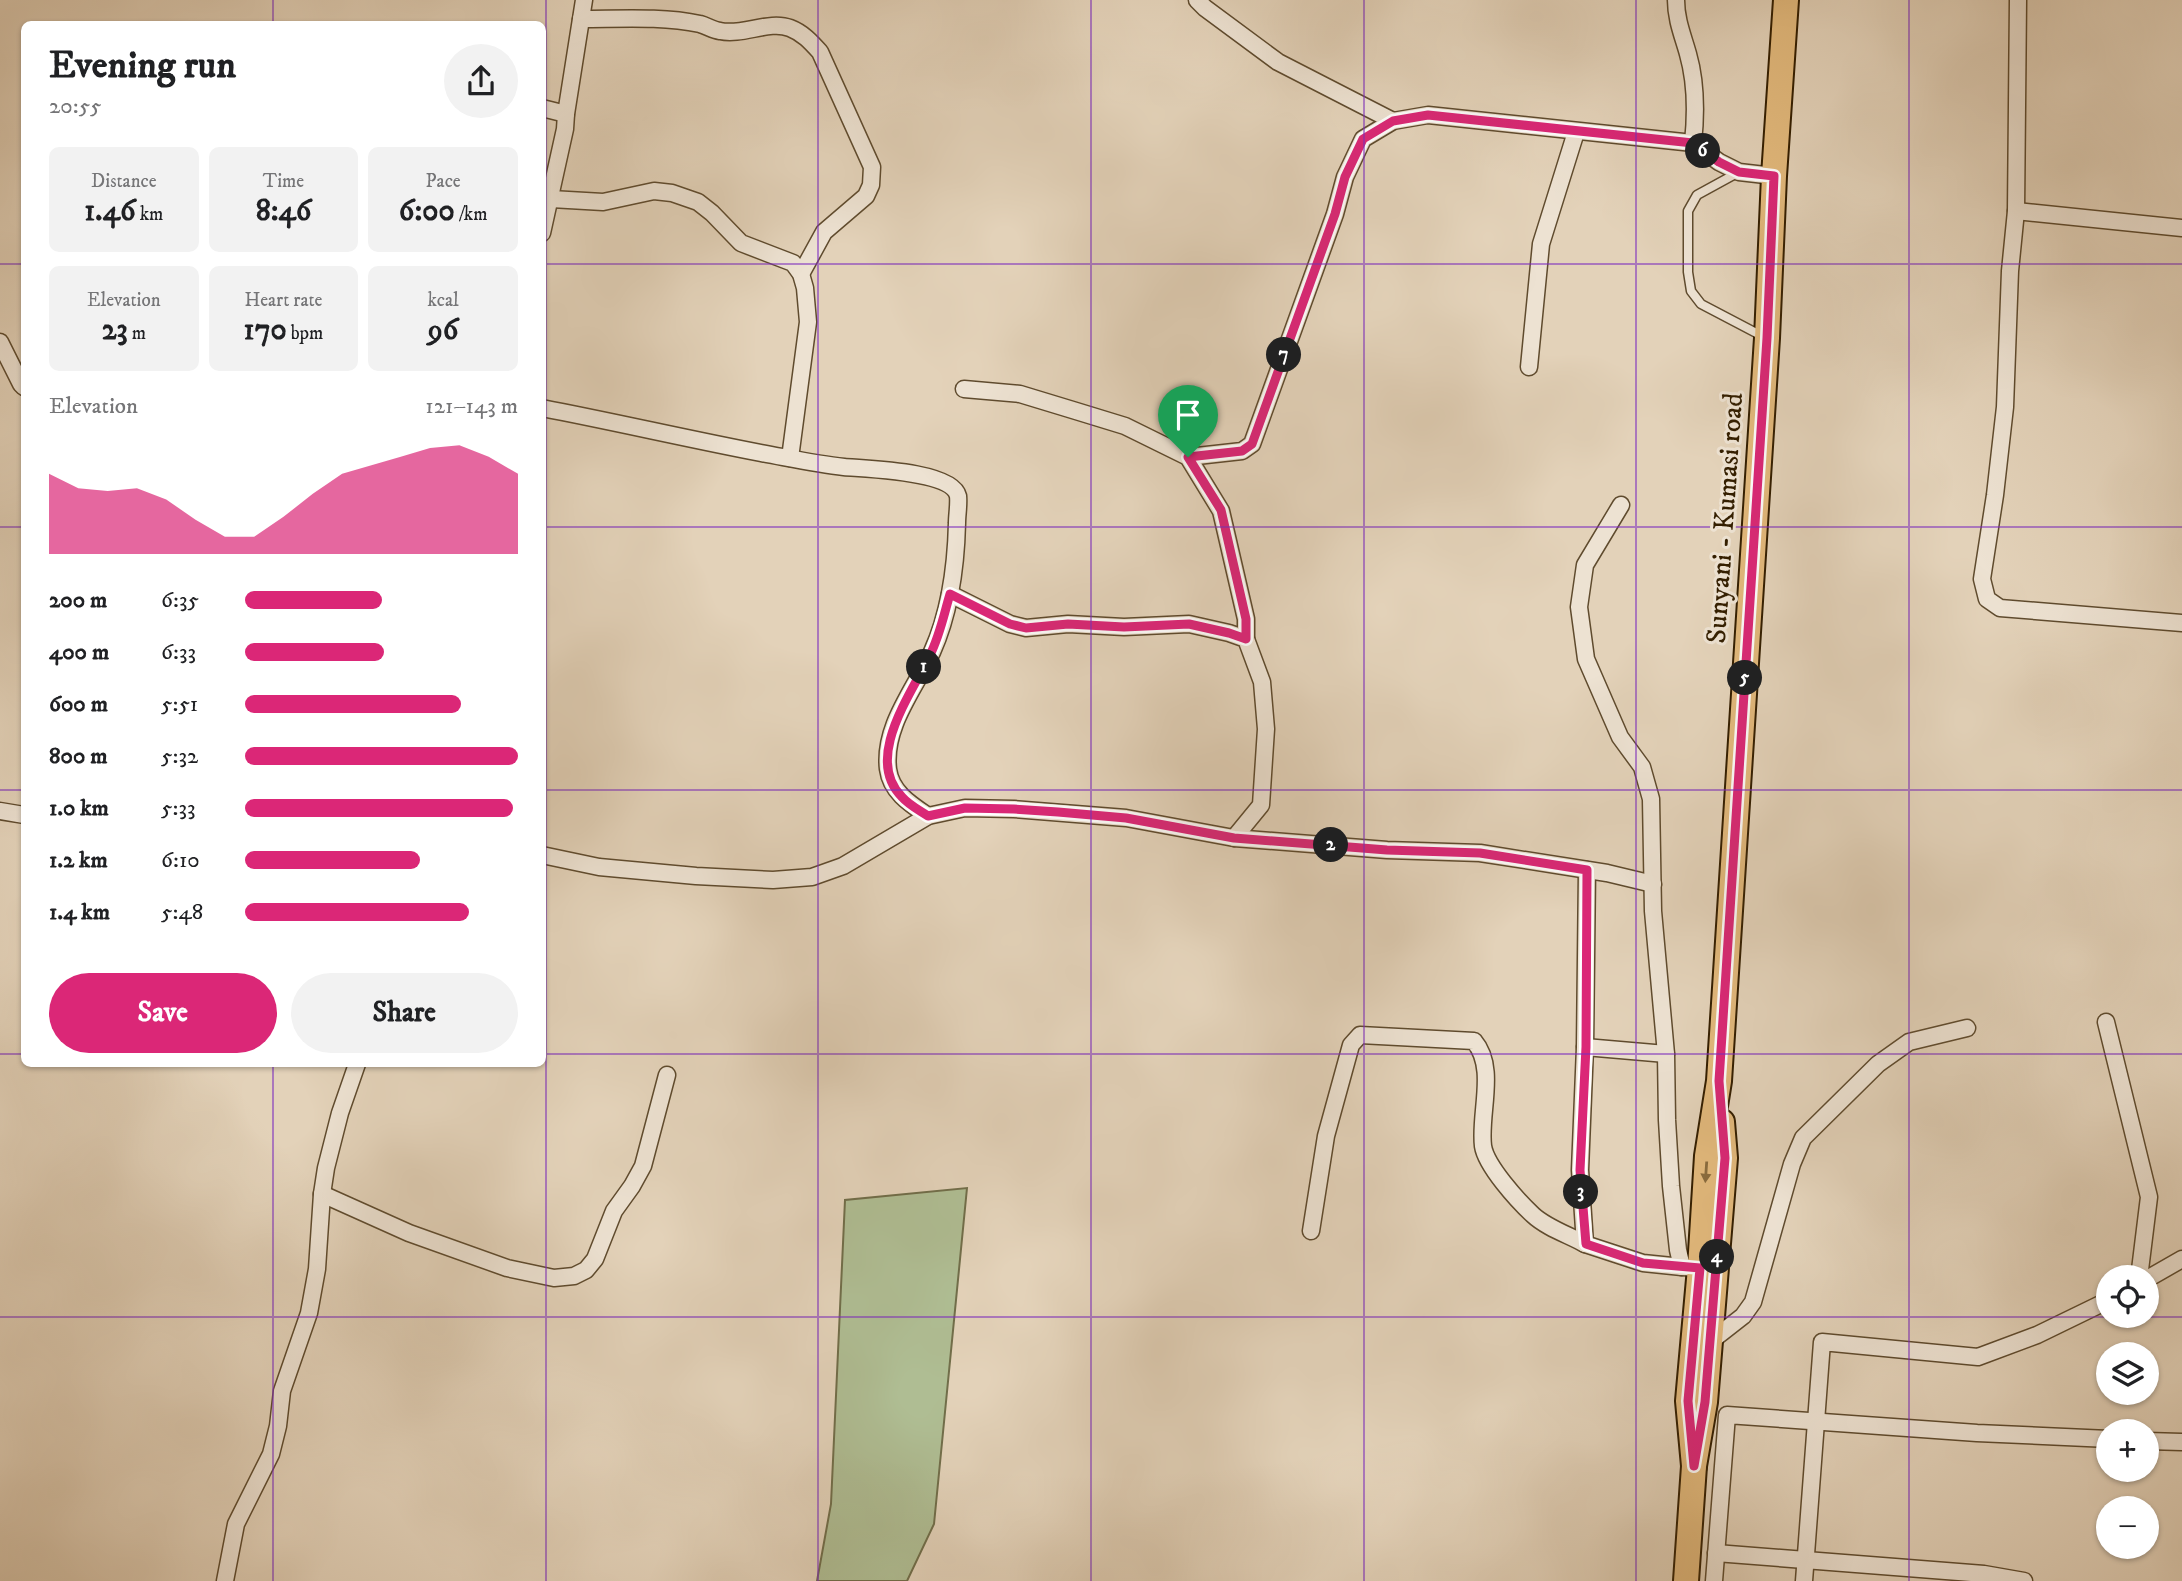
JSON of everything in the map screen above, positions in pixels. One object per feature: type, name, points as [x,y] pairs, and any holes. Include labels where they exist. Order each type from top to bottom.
[{"type":"main road","name":"Sunyani - Kumasi road","points":[[1719,1081],[1786,0]]},
{"type":"main road","points":[[1694,1466],[1688,1401],[1691,1268],[1719,1081]]},
{"type":"main road","points":[[1686,1581],[1694,1466],[1705,1402],[1711,1341],[1725,1158],[1719,1081]]},
{"type":"street","points":[[546,218],[565,129],[584,0]]},
{"type":"street","points":[[1197,0],[1205,9],[1278,62],[1393,121]]},
{"type":"street","points":[[1676,0],[1677,20],[1689,57],[1695,125],[1693,143]]},
{"type":"street","points":[[2018,0],[2016,211],[2009,283],[2005,407],[1996,495],[1982,579],[1987,599],[2000,608],[2182,623]]},
{"type":"street","points":[[581,19],[669,20],[701,24],[720,31],[742,32],[776,26],[789,28],[806,37],[820,51],[872,167],[872,185],[866,196],[824,232],[801,274]]},
{"type":"street","points":[[546,109],[566,114]]},
{"type":"street","points":[[1188,457],[1242,451],[1252,444],[1335,214],[1345,177],[1363,139],[1393,121],[1428,115],[1693,143],[1719,162],[1739,172],[1774,176]]},
{"type":"street","points":[[1529,367],[1541,244],[1576,132]]},
{"type":"street","points":[[550,204],[603,202],[653,191],[672,193],[698,202],[741,243],[793,263],[801,274],[805,288],[808,322],[790,458]]},
{"type":"street","points":[[546,192],[550,204]]},
{"type":"street","points":[[2016,211],[2182,228]]},
{"type":"street","points":[[0,342],[21,384]]},
{"type":"street","points":[[964,389],[1020,394],[1125,426],[1188,457],[1221,510],[1246,619],[1246,639],[1262,682],[1265,740],[1261,806],[1234,838]]},
{"type":"street","points":[[546,409],[666,435],[832,466],[915,474],[942,480],[953,486],[958,496],[950,594],[935,644],[897,718],[888,749],[888,771],[893,785],[902,797],[928,816]]},
{"type":"street","points":[[1621,505],[1585,565],[1578,607],[1586,659],[1620,737],[1642,767],[1651,799],[1653,911],[1665,1054],[1671,1186],[1678,1250],[1691,1268]]},
{"type":"street","points":[[950,594],[1010,624],[1026,628],[1068,624],[1124,627],[1189,624],[1246,639]]},
{"type":"street","points":[[546,856],[600,867],[696,876],[773,880],[812,877],[844,866],[928,816],[965,808],[1126,818],[1234,838],[1387,850],[1480,853],[1587,870],[1653,884]]},
{"type":"street","points":[[0,811],[21,814]]},
{"type":"street","points":[[1586,1244],[1580,1170],[1586,1047],[1587,870]]},
{"type":"street","points":[[2106,1022],[2149,1197],[2141,1265]]},
{"type":"street","points":[[1711,1341],[1743,1316],[1753,1303],[1792,1164],[1803,1138],[1878,1064],[1909,1042],[1967,1028]]},
{"type":"street","points":[[1311,1231],[1326,1136],[1351,1045],[1360,1035],[1474,1041],[1482,1051],[1486,1065],[1483,1148],[1491,1168],[1535,1216],[1586,1244],[1643,1263],[1691,1268]]},
{"type":"street","points":[[1586,1047],[1665,1054]]},
{"type":"street","points":[[225,1581],[236,1524],[271,1454],[282,1391],[309,1313],[317,1269],[326,1168],[340,1113],[356,1067]]},
{"type":"street","points":[[322,1194],[409,1233],[507,1268],[554,1278],[574,1276],[586,1270],[595,1259],[614,1211],[643,1166],[667,1075]]},
{"type":"street","points":[[2159,1272],[2182,1259]]},
{"type":"street","points":[[1804,1581],[1822,1342],[1978,1357],[2038,1335],[2096,1306]]},
{"type":"street","points":[[1714,1581],[1727,1415],[1977,1433],[2096,1438]]},
{"type":"street","points":[[2159,1442],[2182,1443]]},
{"type":"street","points":[[1716,1553],[2024,1581]]},
{"type":"lane","points":[[1739,172],[1697,195],[1688,211],[1689,282],[1691,291],[1701,304],[1767,338]]},
{"type":"green space","points":[[967,1188],[934,1524],[907,1581],[817,1581],[831,1504],[845,1200]]},
{"type":"route","points":[[1428,115],[1693,143],[1719,162],[1739,172],[1774,176],[1767,338],[1719,1081],[1725,1158],[1705,1402],[1694,1466],[1688,1401],[1700,1268],[1643,1263],[1586,1244],[1580,1170],[1586,1047],[1587,870],[1480,853],[1387,850],[1234,838],[1126,818],[1058,812],[965,808],[928,816],[912,806],[893,785],[888,771],[888,749],[897,718],[932,652],[950,594],[1010,624],[1026,628],[1068,624],[1124,627],[1189,624],[1246,639],[1246,619],[1241,592],[1221,510],[1188,457],[1242,451],[1252,444],[1335,214],[1345,177],[1363,139],[1393,121],[1428,115]]}]
